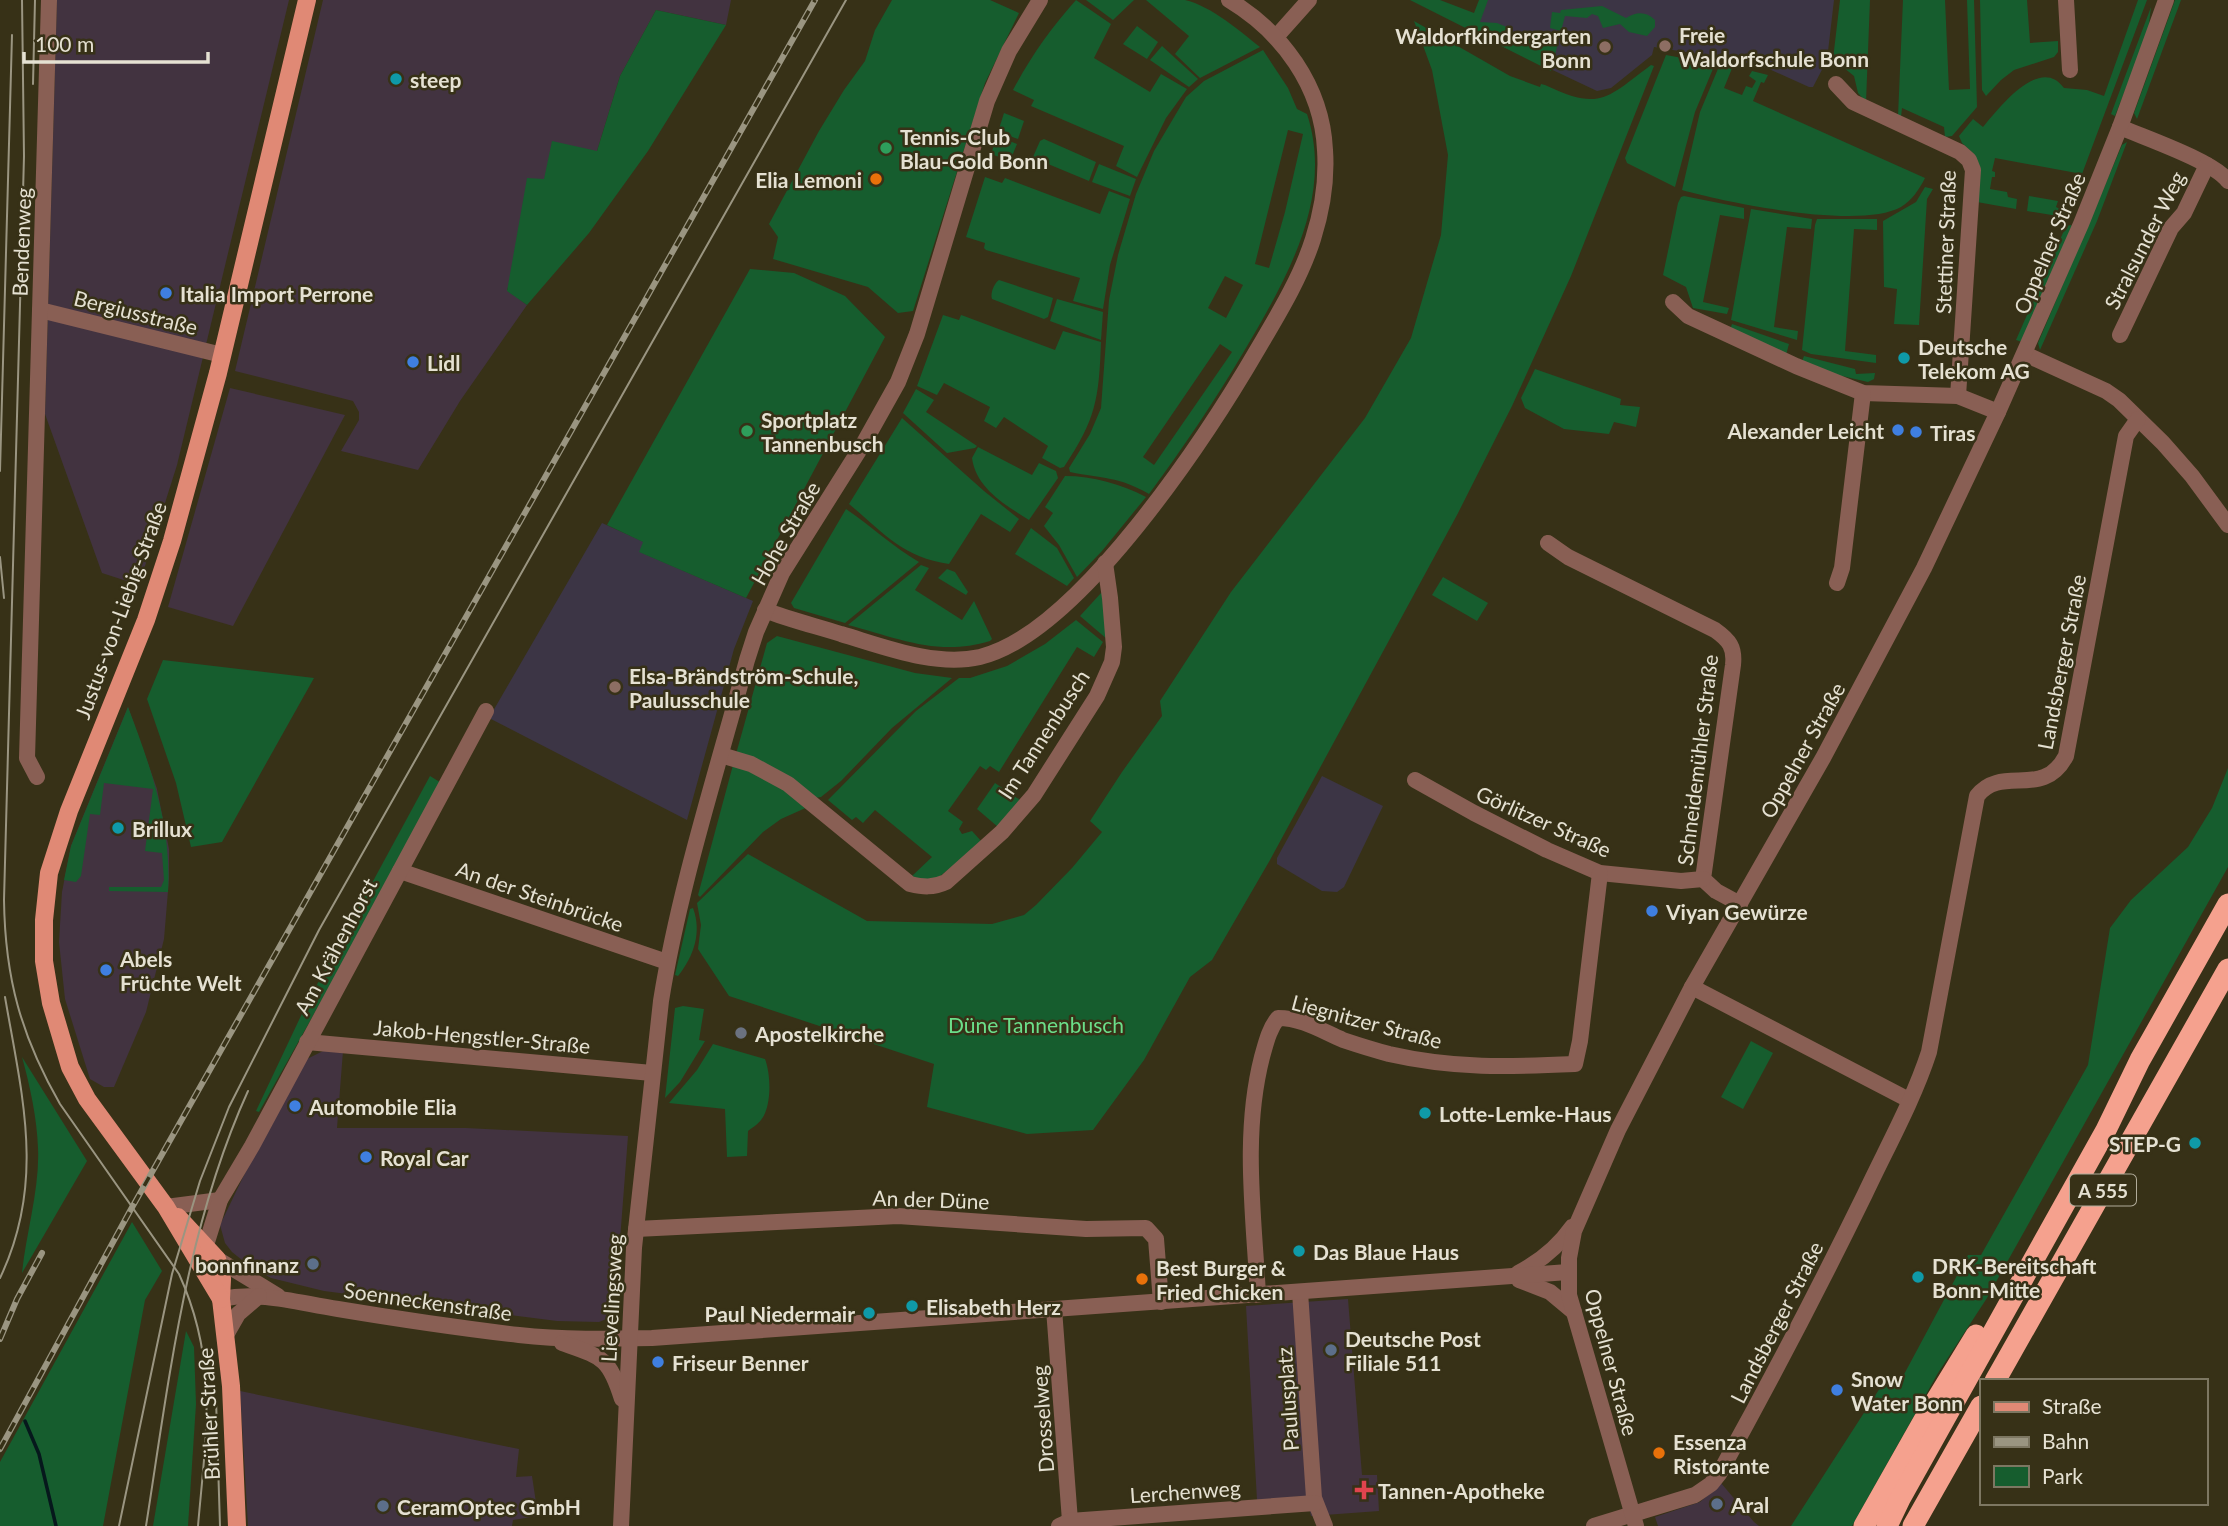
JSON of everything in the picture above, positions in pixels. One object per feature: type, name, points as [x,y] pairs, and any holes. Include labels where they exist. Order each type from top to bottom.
[{"type":"highway","name":"A 555","points":[[1887,1526],[2106,1130],[2140,1060],[2228,904]]},
{"type":"highway","name":"A 555","points":[[1996,1379],[2228,969]]},
{"type":"highway","points":[[1864,1526],[1993,1308],[2119,1082],[2140,1060]]},
{"type":"highway","points":[[1913,1526],[1980,1408]]},
{"type":"highway","points":[[1880,1526],[1900,1499]]},
{"type":"main road","name":"Justus-von-Liebig-Straße","points":[[221,1300],[166,1207],[87,1098],[70,1067],[51,1003],[44,961],[44,920],[49,873],[69,811],[146,620],[172,541],[222,355],[307,0]]},
{"type":"main road","name":"Justus-von-Liebig-Straße","points":[[166,1207],[180,1218],[211,1252]]},
{"type":"main road","points":[[211,1252],[222,1279],[221,1300]]},
{"type":"main road","name":"Brühler Straße","points":[[221,1300],[231,1386],[237,1526]]},
{"type":"street","name":"Bendenweg","points":[[37,777],[27,758],[49,0]]},
{"type":"street","name":"Hohe Straße","points":[[652,1073],[667,962],[747,660],[765,610],[782,573],[865,441],[898,382],[917,334],[991,92],[1009,51],[1040,0]]},
{"type":"street","points":[[765,610],[884,647],[943,660],[980,657],[997,651],[1039,627],[1060,609],[1105,563],[1163,492],[1206,434],[1274,321],[1313,238],[1321,202],[1325,171],[1323,127],[1303,73],[1276,37],[1256,18],[1229,0]]},
{"type":"street","points":[[1276,37],[1309,0]]},
{"type":"street","points":[[2066,0],[2070,69]]},
{"type":"street","name":"Oppelner Straße","points":[[1635,1521],[1569,1295],[1571,1245],[1579,1216],[1631,1105],[1692,987],[1865,681],[1924,568],[2025,354],[2081,224],[2166,0]]},
{"type":"street","name":"Stettiner Straße","points":[[1836,84],[1853,102],[1960,152],[1969,160],[1973,170],[1958,396]]},
{"type":"street","points":[[2120,127],[2207,164],[2223,174],[2228,181]]},
{"type":"street","name":"Stralsunder Weg","points":[[2119,335],[2171,229],[2184,213],[2207,164]]},
{"type":"street","points":[[1673,302],[1688,316],[1796,366],[1863,393],[1958,396],[1998,412]]},
{"type":"street","name":"Bergiusstraße","points":[[40,310],[222,355]]},
{"type":"street","points":[[2025,354],[2106,391],[2119,400],[2192,476],[2228,525]]},
{"type":"street","points":[[1837,583],[1842,568],[1863,393]]},
{"type":"street","name":"Landsberger Straße","points":[[1594,1526],[1635,1521],[1695,1495],[1711,1484],[1719,1474],[1805,1315],[1927,1059],[1937,1020],[1977,796],[1983,789],[1996,783],[2046,778],[2055,772],[2066,756],[2126,436],[2138,419]]},
{"type":"street","name":"Schneidemühler Straße","points":[[1548,543],[1568,557],[1728,639],[1732,647],[1733,665],[1703,878],[1716,891],[1740,904]]},
{"type":"street","name":"Im Tannenbusch","points":[[721,755],[751,764],[788,784],[910,884],[923,887],[946,882],[1002,832],[1034,795],[1097,696],[1112,662],[1114,647],[1105,563]]},
{"type":"street","name":"Am Krähenhorst","points":[[211,1252],[220,1200],[486,711]]},
{"type":"street","name":"Görlitzer Straße","points":[[1415,780],[1547,850],[1600,873],[1681,881],[1703,878]]},
{"type":"street","name":"An der Steinbrücke","points":[[400,871],[667,962]]},
{"type":"street","name":"Liegnitzer Straße","points":[[1258,1295],[1251,1153],[1252,1110],[1256,1081],[1271,1026],[1278,1018],[1290,1018],[1347,1041],[1387,1053],[1443,1064],[1487,1068],[1575,1064],[1600,873]]},
{"type":"street","points":[[1692,987],[1909,1100]]},
{"type":"street","name":"Jakob-Hengstler-Straße","points":[[307,1042],[652,1073]]},
{"type":"street","name":"Lievelingsweg","points":[[621,1526],[636,1229],[652,1073]]},
{"type":"street","points":[[166,1207],[220,1200]]},
{"type":"street","name":"An der Düne","points":[[636,1229],[898,1216],[1086,1229],[1146,1228],[1156,1239],[1161,1302]]},
{"type":"street","points":[[1510,1277],[1532,1266],[1563,1240],[1579,1216]]},
{"type":"street","points":[[211,1252],[280,1297]]},
{"type":"street","name":"Soenneckenstraße","points":[[221,1300],[240,1296],[280,1297],[372,1315],[550,1338],[629,1338],[1568,1272]]},
{"type":"street","points":[[1510,1277],[1550,1292],[1574,1312]]},
{"type":"street","name":"Paulusplatz","points":[[1300,1292],[1315,1503],[1325,1526]]},
{"type":"street","points":[[226,1335],[239,1314],[259,1296]]},
{"type":"street","name":"Drosselweg","points":[[1054,1310],[1066,1524]]},
{"type":"street","points":[[550,1338],[594,1354],[611,1368],[626,1411]]},
{"type":"street","name":"Lerchenweg","points":[[1066,1524],[1315,1503]]},
{"type":"shaded area","points":[[57,0],[289,0],[177,465],[139,585],[102,573],[45,414]]},
{"type":"shaded area","points":[[323,0],[731,0],[726,25],[656,10],[620,76],[597,151],[544,180],[507,290],[527,305],[460,401],[418,470],[341,451],[359,420],[359,412],[353,401],[235,371]]},
{"type":"shaded area","name":"Freie Waldorfschule Bonn","points":[[1486,0],[1834,0],[1827,60],[1813,87],[1741,61],[1654,47],[1652,55],[1611,88],[1597,91],[1472,32]]},
{"type":"shaded area","points":[[230,388],[345,415],[233,626],[168,607]]},
{"type":"shaded area","name":"Elsa-Brändström-Schule, Paulusschule","points":[[602,523],[644,542],[640,552],[753,601],[734,649],[687,820],[489,718]]},
{"type":"shaded area","points":[[128,707],[157,789],[169,849],[169,879],[164,939],[146,1012],[114,1087],[104,1087],[90,1079],[65,999],[59,942],[62,892],[71,846]]},
{"type":"shaded area","points":[[1322,776],[1383,806],[1344,887],[1337,892],[1322,891],[1277,864],[1277,858]]},
{"type":"shaded area","points":[[325,1050],[343,1051],[337,1128],[466,1128],[628,1136],[615,1305],[609,1318],[599,1322],[557,1321],[324,1291],[271,1278],[232,1252],[225,1243],[220,1225],[267,1127],[305,1060]]},
{"type":"shaded area","points":[[1348,1299],[1362,1475],[1377,1475],[1379,1511],[1311,1516],[1306,1496],[1257,1500],[1246,1306]]},
{"type":"shaded area","points":[[240,1391],[519,1449],[516,1477],[532,1476],[538,1516],[513,1520],[512,1526],[248,1526]]},
{"type":"shaded area","name":"Aral","points":[[1721,1483],[1759,1526],[1658,1526],[1655,1517],[1700,1502]]},
{"type":"green space","name":"Tennis-Club Blau-Gold Bonn","points":[[892,0],[990,0],[1019,13],[985,83],[913,311],[898,313],[868,287],[773,259],[778,237],[769,224],[819,131],[865,61],[875,30]]},
{"type":"green space","points":[[1076,0],[1111,24],[1094,58],[1150,92],[1161,74],[1187,89],[1166,118],[1137,177],[1116,166],[1124,146],[1031,106],[1034,100],[1013,90],[1042,43]]},
{"type":"green space","points":[[1086,0],[1134,0],[1113,20]]},
{"type":"green space","points":[[1146,0],[1185,0],[1195,3],[1225,20],[1260,47],[1200,78],[1175,54],[1189,36]]},
{"type":"green space","points":[[1410,0],[1440,0],[1474,13],[1479,0],[1488,0],[1480,22],[1497,23],[1509,28],[1508,31],[1529,36],[1527,44],[1534,31],[1549,35],[1548,40],[1558,43],[1551,71]]},
{"type":"green space","points":[[1840,0],[1870,0],[1866,102],[1858,93],[1854,76],[1833,59]]},
{"type":"green space","points":[[1903,0],[1945,0],[1949,90],[1970,89],[1967,0],[1974,0],[1977,107],[1952,136],[1945,137],[1944,127],[1902,108],[1901,117],[1898,116]]},
{"type":"green space","points":[[1980,0],[2027,0],[2030,43],[2058,41],[2058,52],[2054,57],[2014,70],[1986,96],[1982,90]]},
{"type":"green space","points":[[2138,0],[2147,0],[2082,174],[1995,158],[1992,171],[1995,172],[1995,177],[1992,177],[1990,189],[2007,192],[2008,197],[2017,199],[2016,209],[1977,202],[1974,154],[1962,143],[1959,136],[1973,119],[1983,127],[2020,88],[2043,77],[2054,79],[2064,88],[2087,90],[2104,96]]},
{"type":"green space","points":[[2175,0],[2181,0],[2137,119],[2134,113]]},
{"type":"green space","points":[[1602,6],[1626,18],[1637,14],[1648,15],[1655,20],[1655,27],[1647,36],[1629,32],[1620,24],[1603,28],[1598,16],[1592,14],[1587,18],[1565,16],[1561,31],[1550,28],[1552,12]]},
{"type":"green space","points":[[2151,7],[2148,32],[2115,116],[2111,114]]},
{"type":"green space","points":[[656,10],[726,25],[648,151],[589,233],[527,305],[507,291],[527,178],[544,179],[552,141],[597,151],[620,76]]},
{"type":"green space","name":"Düne Tannenbusch","points":[[1414,21],[1510,76],[1540,87],[1541,84],[1545,85],[1578,98],[1602,98],[1651,65],[1654,66],[1571,276],[1512,406],[1457,515],[1270,860],[1212,960],[1190,977],[1144,1060],[1093,1130],[1027,1134],[927,1107],[934,1064],[729,996],[698,949],[701,925],[697,903],[748,854],[867,921],[992,924],[1024,915],[1036,905],[1102,832],[1090,821],[1162,716],[1160,701],[1231,592],[1365,418],[1411,338],[1441,235],[1448,155],[1432,70]]},
{"type":"green space","points":[[1137,26],[1158,42],[1147,59],[1123,44]]},
{"type":"green space","points":[[1162,46],[1198,79],[1189,87],[1150,60]]},
{"type":"green space","points":[[1263,50],[1288,88],[1297,109],[1307,114],[1314,146],[1315,177],[1310,209],[1301,239],[1274,298],[1221,389],[1149,494],[1119,481],[1070,472],[1069,468],[1090,434],[1101,408],[1109,300],[1118,255],[1136,194],[1154,151],[1186,97],[1204,81]],"holes":[[[1288,130],[1303,134],[1269,268],[1255,264]],[[1225,276],[1243,285],[1226,318],[1208,308]],[[1220,344],[1232,352],[1154,465],[1143,457]]]},
{"type":"green space","points":[[1666,55],[1715,64],[1695,112],[1675,187],[1627,163],[1625,158]]},
{"type":"green space","points":[[1720,64],[1733,66],[1724,88],[1742,95],[1746,86],[1752,88],[1756,81],[1749,76],[1752,71],[1768,75],[1764,83],[1761,82],[1753,101],[1925,178],[1920,187],[1901,207],[1882,213],[1856,216],[1793,212],[1682,190],[1700,112]]},
{"type":"green space","points":[[1004,113],[1024,121],[1018,139],[998,132]]},
{"type":"green space","points":[[997,136],[1017,144],[1010,161],[991,154]]},
{"type":"green space","points":[[1044,139],[1096,162],[1089,181],[1033,157],[1040,141]]},
{"type":"green space","points":[[2127,142],[2097,221],[2040,350],[2038,343],[2122,145]]},
{"type":"green space","points":[[1099,164],[1136,179],[1130,196],[1092,182]]},
{"type":"green space","points":[[985,177],[1002,183],[1005,178],[1100,214],[1109,191],[1130,199],[1110,265],[1103,309],[1073,301],[1080,278],[986,250],[985,243],[966,237]]},
{"type":"green space","points":[[1925,187],[1933,189],[1927,199],[1919,325],[1894,324],[1897,289],[1884,287],[1883,221],[1916,202]]},
{"type":"green space","points":[[1684,196],[1744,208],[1744,219],[1720,215],[1703,302],[1729,308],[1727,314],[1693,308],[1686,287],[1663,275],[1678,203]]},
{"type":"green space","points":[[2029,196],[2058,201],[2056,207],[2066,212],[2064,217],[2027,211]]},
{"type":"green space","points":[[1751,209],[1812,219],[1811,229],[1787,227],[1774,327],[1798,331],[1797,340],[1731,320]]},
{"type":"green space","points":[[1817,219],[1877,219],[1877,230],[1854,229],[1845,351],[1876,355],[1876,363],[1811,354],[1802,350]]},
{"type":"green space","points":[[2071,225],[2022,342],[2016,340],[2066,226]]},
{"type":"green space","name":"Sportplatz Tannenbusch","points":[[750,269],[794,273],[845,296],[885,337],[746,598],[639,552],[643,542],[607,525]]},
{"type":"green space","points":[[999,280],[1053,298],[1048,317],[1044,319],[992,299],[993,289]]},
{"type":"green space","points":[[1057,299],[1103,312],[1101,340],[1050,321]]},
{"type":"green space","points":[[943,315],[959,320],[961,315],[1055,350],[1063,331],[1101,342],[1094,408],[1083,435],[1064,467],[1060,468],[1042,458],[1048,446],[1004,417],[996,428],[984,421],[990,407],[944,383],[937,395],[917,386]]},
{"type":"green space","points":[[1732,324],[1789,344],[1786,355],[1730,330]]},
{"type":"green space","points":[[1804,356],[1855,369],[1856,374],[1875,373],[1874,379],[1868,382],[1842,376],[1841,379],[1802,361]]},
{"type":"green space","points":[[1535,369],[1621,399],[1620,405],[1640,407],[1636,427],[1614,422],[1609,434],[1564,429],[1525,408],[1521,398]]},
{"type":"green space","points":[[916,389],[934,400],[926,412],[977,446],[947,453],[903,413]]},
{"type":"green space","points":[[902,418],[1019,519],[1010,532],[981,514],[949,564],[933,561],[906,550],[849,504]]},
{"type":"green space","points":[[978,447],[1032,475],[1039,463],[1056,471],[1058,478],[1029,520],[985,487],[972,458]]},
{"type":"green space","points":[[1065,476],[1107,482],[1146,497],[1077,577],[1059,545],[1044,526],[1053,513],[1045,507]]},
{"type":"green space","points":[[846,509],[919,562],[845,623],[794,608],[791,603]]},
{"type":"green space","points":[[1031,528],[1057,548],[1074,578],[1067,586],[1015,554]]},
{"type":"green space","points":[[921,565],[929,568],[915,590],[962,620],[974,601],[992,639],[990,641],[953,647],[935,646],[901,640],[848,625]]},
{"type":"green space","points":[[947,569],[955,572],[968,592],[966,595],[938,578]]},
{"type":"green space","points":[[1443,577],[1488,603],[1477,621],[1432,595]]},
{"type":"green space","points":[[1102,592],[1107,639],[1080,616]]},
{"type":"green space","points":[[1076,620],[1103,642],[1094,657],[1077,647],[999,772],[990,766],[986,770],[980,766],[948,811],[963,822],[959,829],[962,834],[972,831],[982,842],[939,877],[926,880],[912,876],[932,857],[875,810],[863,823],[856,817],[852,820],[828,800],[916,711],[959,678],[970,678],[1007,666],[1045,644]]},
{"type":"green space","points":[[777,636],[915,673],[952,678],[892,728],[841,781],[821,797],[815,798],[736,754],[767,643]]},
{"type":"green space","points":[[163,660],[314,678],[222,842],[191,847],[176,783],[147,699]]},
{"type":"green space","points":[[128,707],[145,752],[163,821],[167,844],[168,892],[109,891],[109,887],[161,887],[164,880],[162,853],[145,851],[153,789],[104,783],[100,815],[90,814],[81,876],[76,882],[64,880],[71,846]]},
{"type":"green space","points":[[733,765],[753,770],[810,806],[781,819],[763,832],[700,897],[698,895]]},
{"type":"green space","points":[[2228,768],[2228,867],[1987,1298],[1938,1373],[1852,1526],[1791,1526],[1889,1374],[1901,1380],[1968,1255],[1981,1255],[2088,1065],[2110,928],[2131,900],[2188,847],[2212,808]]},
{"type":"green space","points":[[430,776],[443,784],[259,1112],[256,1111],[307,1003]]},
{"type":"green space","points":[[995,783],[1020,800],[998,827],[977,809]]},
{"type":"green space","points":[[693,908],[697,926],[695,944],[678,976],[675,975],[690,909]]},
{"type":"green space","points":[[683,1006],[704,1009],[699,1040],[705,1041],[680,1082],[665,1098],[675,1008]]},
{"type":"green space","points":[[1751,1041],[1773,1053],[1743,1109],[1721,1097]]},
{"type":"green space","points":[[713,1044],[765,1059],[769,1099],[765,1114],[748,1131],[747,1156],[727,1157],[725,1109],[669,1103],[697,1070]]},
{"type":"green space","points":[[22,1057],[87,1161],[22,1273],[38,1163],[35,1114]]},
{"type":"green space","points":[[132,1222],[162,1271],[145,1300],[103,1526],[0,1526],[0,1462]]},
{"type":"green space","points":[[186,1331],[194,1347],[196,1404],[188,1526],[153,1526]]},
{"type":"waterway","points":[[25,1421],[39,1454],[56,1526]]},
{"type":"tram line","points":[[22,0],[24,156],[4,900],[8,955],[25,1030],[46,1079],[60,1104],[179,1274],[192,1306],[205,1368],[206,1398],[198,1526]]},
{"type":"tram line","points":[[33,84],[35,0]]},
{"type":"tram line","points":[[119,1526],[172,1274],[200,1181],[229,1107],[319,930],[846,0]]},
{"type":"tram line","points":[[0,471],[12,35]]},
{"type":"tram line","points":[[0,557],[4,598]]},
{"type":"tram line","points":[[0,1278],[23,1208],[26,1173],[23,1104],[5,997]]},
{"type":"tram line","points":[[146,1526],[182,1305],[209,1196],[248,1091]]},
{"type":"tram line","points":[[216,1399],[220,1526]]},
{"type":"railway","points":[[0,1449],[130,1211],[815,0]]},
{"type":"railway","points":[[0,1339],[17,1299],[42,1253]]},
{"type":"place","name":"Freie Waldorfschule Bonn","points":[[1665,46]]},
{"type":"place","name":"Waldorfkindergarten Bonn","points":[[1605,47]]},
{"type":"place","name":"steep","points":[[396,79]]},
{"type":"place","name":"Tennis-Club Blau-Gold Bonn","points":[[886,148]]},
{"type":"place","name":"Elia Lemoni","points":[[876,179]]},
{"type":"place","name":"Italia Import Perrone","points":[[166,293]]},
{"type":"place","name":"Deutsche Telekom AG","points":[[1904,358]]},
{"type":"place","name":"Lidl","points":[[413,362]]},
{"type":"place","name":"Alexander Leicht","points":[[1898,430]]},
{"type":"place","name":"Sportplatz Tannenbusch","points":[[747,431]]},
{"type":"place","name":"Tiras","points":[[1916,432]]},
{"type":"place","name":"Elsa-Brändström-Schule, Paulusschule","points":[[615,687]]},
{"type":"place","name":"Brillux","points":[[118,828]]},
{"type":"place","name":"Viyan Gewürze","points":[[1652,911]]},
{"type":"place","name":"Abels Früchte Welt","points":[[106,970]]},
{"type":"place","name":"Apostelkirche","points":[[741,1033]]},
{"type":"place","name":"Automobile Elia","points":[[295,1106]]},
{"type":"place","name":"Lotte-Lemke-Haus","points":[[1425,1113]]},
{"type":"place","name":"STEP-G","points":[[2195,1143]]},
{"type":"place","name":"Royal Car","points":[[366,1157]]},
{"type":"place","name":"Das Blaue Haus","points":[[1299,1251]]},
{"type":"place","name":"bonnfinanz","points":[[313,1264]]},
{"type":"place","name":"DRK-Bereitschaft Bonn-Mitte","points":[[1918,1277]]},
{"type":"place","name":"Best Burger & Fried Chicken","points":[[1142,1279]]},
{"type":"place","name":"Elisabeth Herz","points":[[912,1306]]},
{"type":"place","name":"Paul Niedermair","points":[[869,1313]]},
{"type":"place","name":"Deutsche Post Filiale 511","points":[[1331,1350]]},
{"type":"place","name":"Friseur Benner","points":[[658,1362]]},
{"type":"place","name":"Snow Water Bonn","points":[[1837,1390]]},
{"type":"place","name":"Essenza Ristorante","points":[[1659,1453]]},
{"type":"place","name":"Tannen-Apotheke","points":[[1364,1490]]},
{"type":"place","name":"Aral","points":[[1717,1504]]},
{"type":"place","name":"CeramOptec GmbH","points":[[383,1506]]}]
